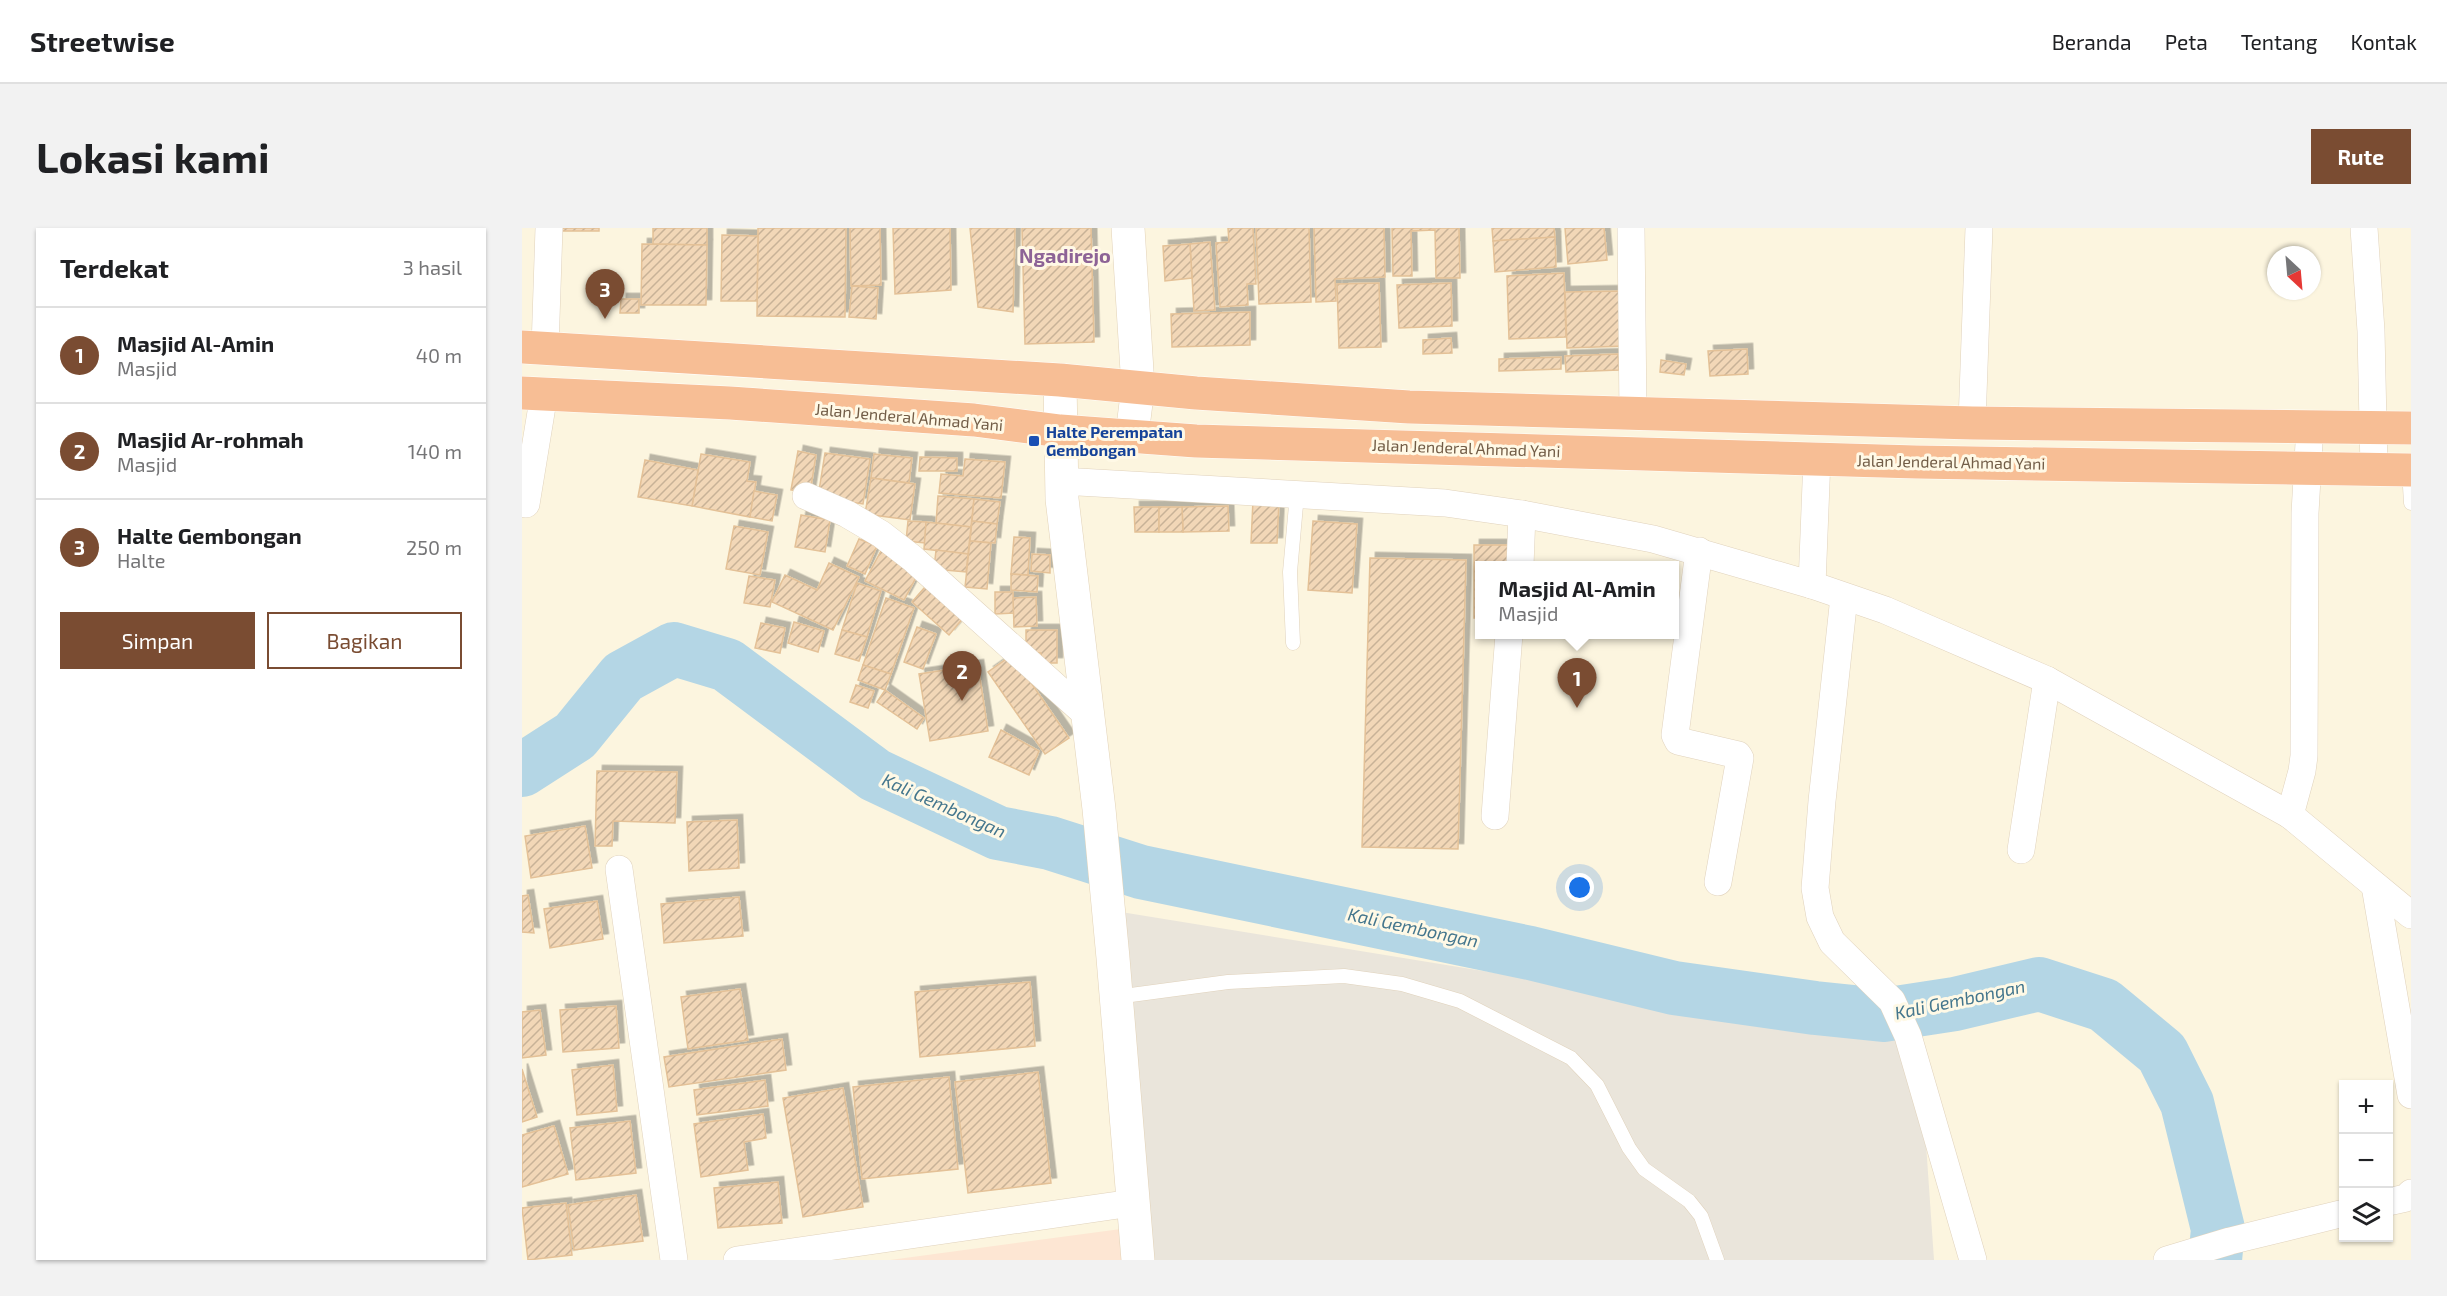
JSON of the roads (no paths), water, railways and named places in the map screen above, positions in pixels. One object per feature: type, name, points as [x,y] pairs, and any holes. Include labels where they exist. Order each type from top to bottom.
[{"type":"highway","points":[[533,348],[1060,380],[1409,407],[1972,423],[2411,428]]},
{"type":"highway","name":"Jalan Jenderal Ahmad Yani","points":[[533,393],[764,405],[974,420],[1060,431],[1196,441],[1928,462],[2410,470]]},
{"type":"street","points":[[533,348],[549,228]]},
{"type":"street","points":[[1128,228],[1138,387],[1132,435]]},
{"type":"street","points":[[1631,228],[1633,413]]},
{"type":"street","points":[[1972,423],[1979,228]]},
{"type":"street","points":[[2364,228],[2375,427],[2374,470]]},
{"type":"street","points":[[1060,380],[1061,481],[1086,714],[1099,809],[1138,1260]]},
{"type":"street","points":[[526,504],[533,393]]},
{"type":"street","points":[[2290,815],[2304,756],[2307,469],[2310,426]]},
{"type":"street","points":[[1812,585],[1817,458]]},
{"type":"street","points":[[1061,481],[1445,502],[1653,539],[1812,585],[1885,610],[2047,680],[2290,815],[2411,915]]},
{"type":"street","points":[[806,496],[847,514],[881,534],[1086,714]]},
{"type":"street","points":[[1520,561],[1522,514]]},
{"type":"street","points":[[1699,551],[1675,735],[1678,741],[1738,755],[1740,758],[1718,882]]},
{"type":"street","points":[[1844,597],[1815,888],[1820,917],[1832,942],[1892,1001],[1908,1036],[1973,1260]]},
{"type":"street","points":[[1495,816],[1509,639]]},
{"type":"street","points":[[2021,850],[2047,680]]},
{"type":"street","points":[[619,869],[674,1260]]},
{"type":"street","points":[[2375,886],[2411,1095]]},
{"type":"street","points":[[2393,1201],[2406,1198],[2411,1193]]},
{"type":"street","points":[[737,1260],[801,1256],[1132,1203]]},
{"type":"street","points":[[2167,1260],[2339,1214]]},
{"type":"lane","points":[[2410,470],[2411,503]]},
{"type":"lane","points":[[1293,643],[1290,572],[1297,494]]},
{"type":"lane","points":[[1116,997],[1228,982],[1344,976],[1402,984],[1460,1001],[1571,1058],[1597,1085],[1629,1148],[1644,1169],[1689,1201],[1701,1216],[1717,1260]]},
{"type":"waterway","name":"Kali Gembongan","points":[[522,770],[575,736],[623,677],[674,649],[727,665],[875,775],[998,833],[1050,843],[1141,872],[1530,953],[1674,988],[1815,1008],[1883,1015],[1955,1004],[2039,984],[2104,1005],[2162,1053],[2187,1103],[2218,1229],[2215,1260]]},
{"type":"place","name":"Halte Gembongan","points":[[605,319]]},
{"type":"place","name":"Halte Perempatan Gembongan","points":[[1034,441]]},
{"type":"place","name":"Masjid Ar-rohmah","points":[[962,701]]},
{"type":"place","name":"Masjid Al-Amin","points":[[1577,708]]},
{"type":"district","name":"Ngadirejo","points":[[1065,256]]}]
